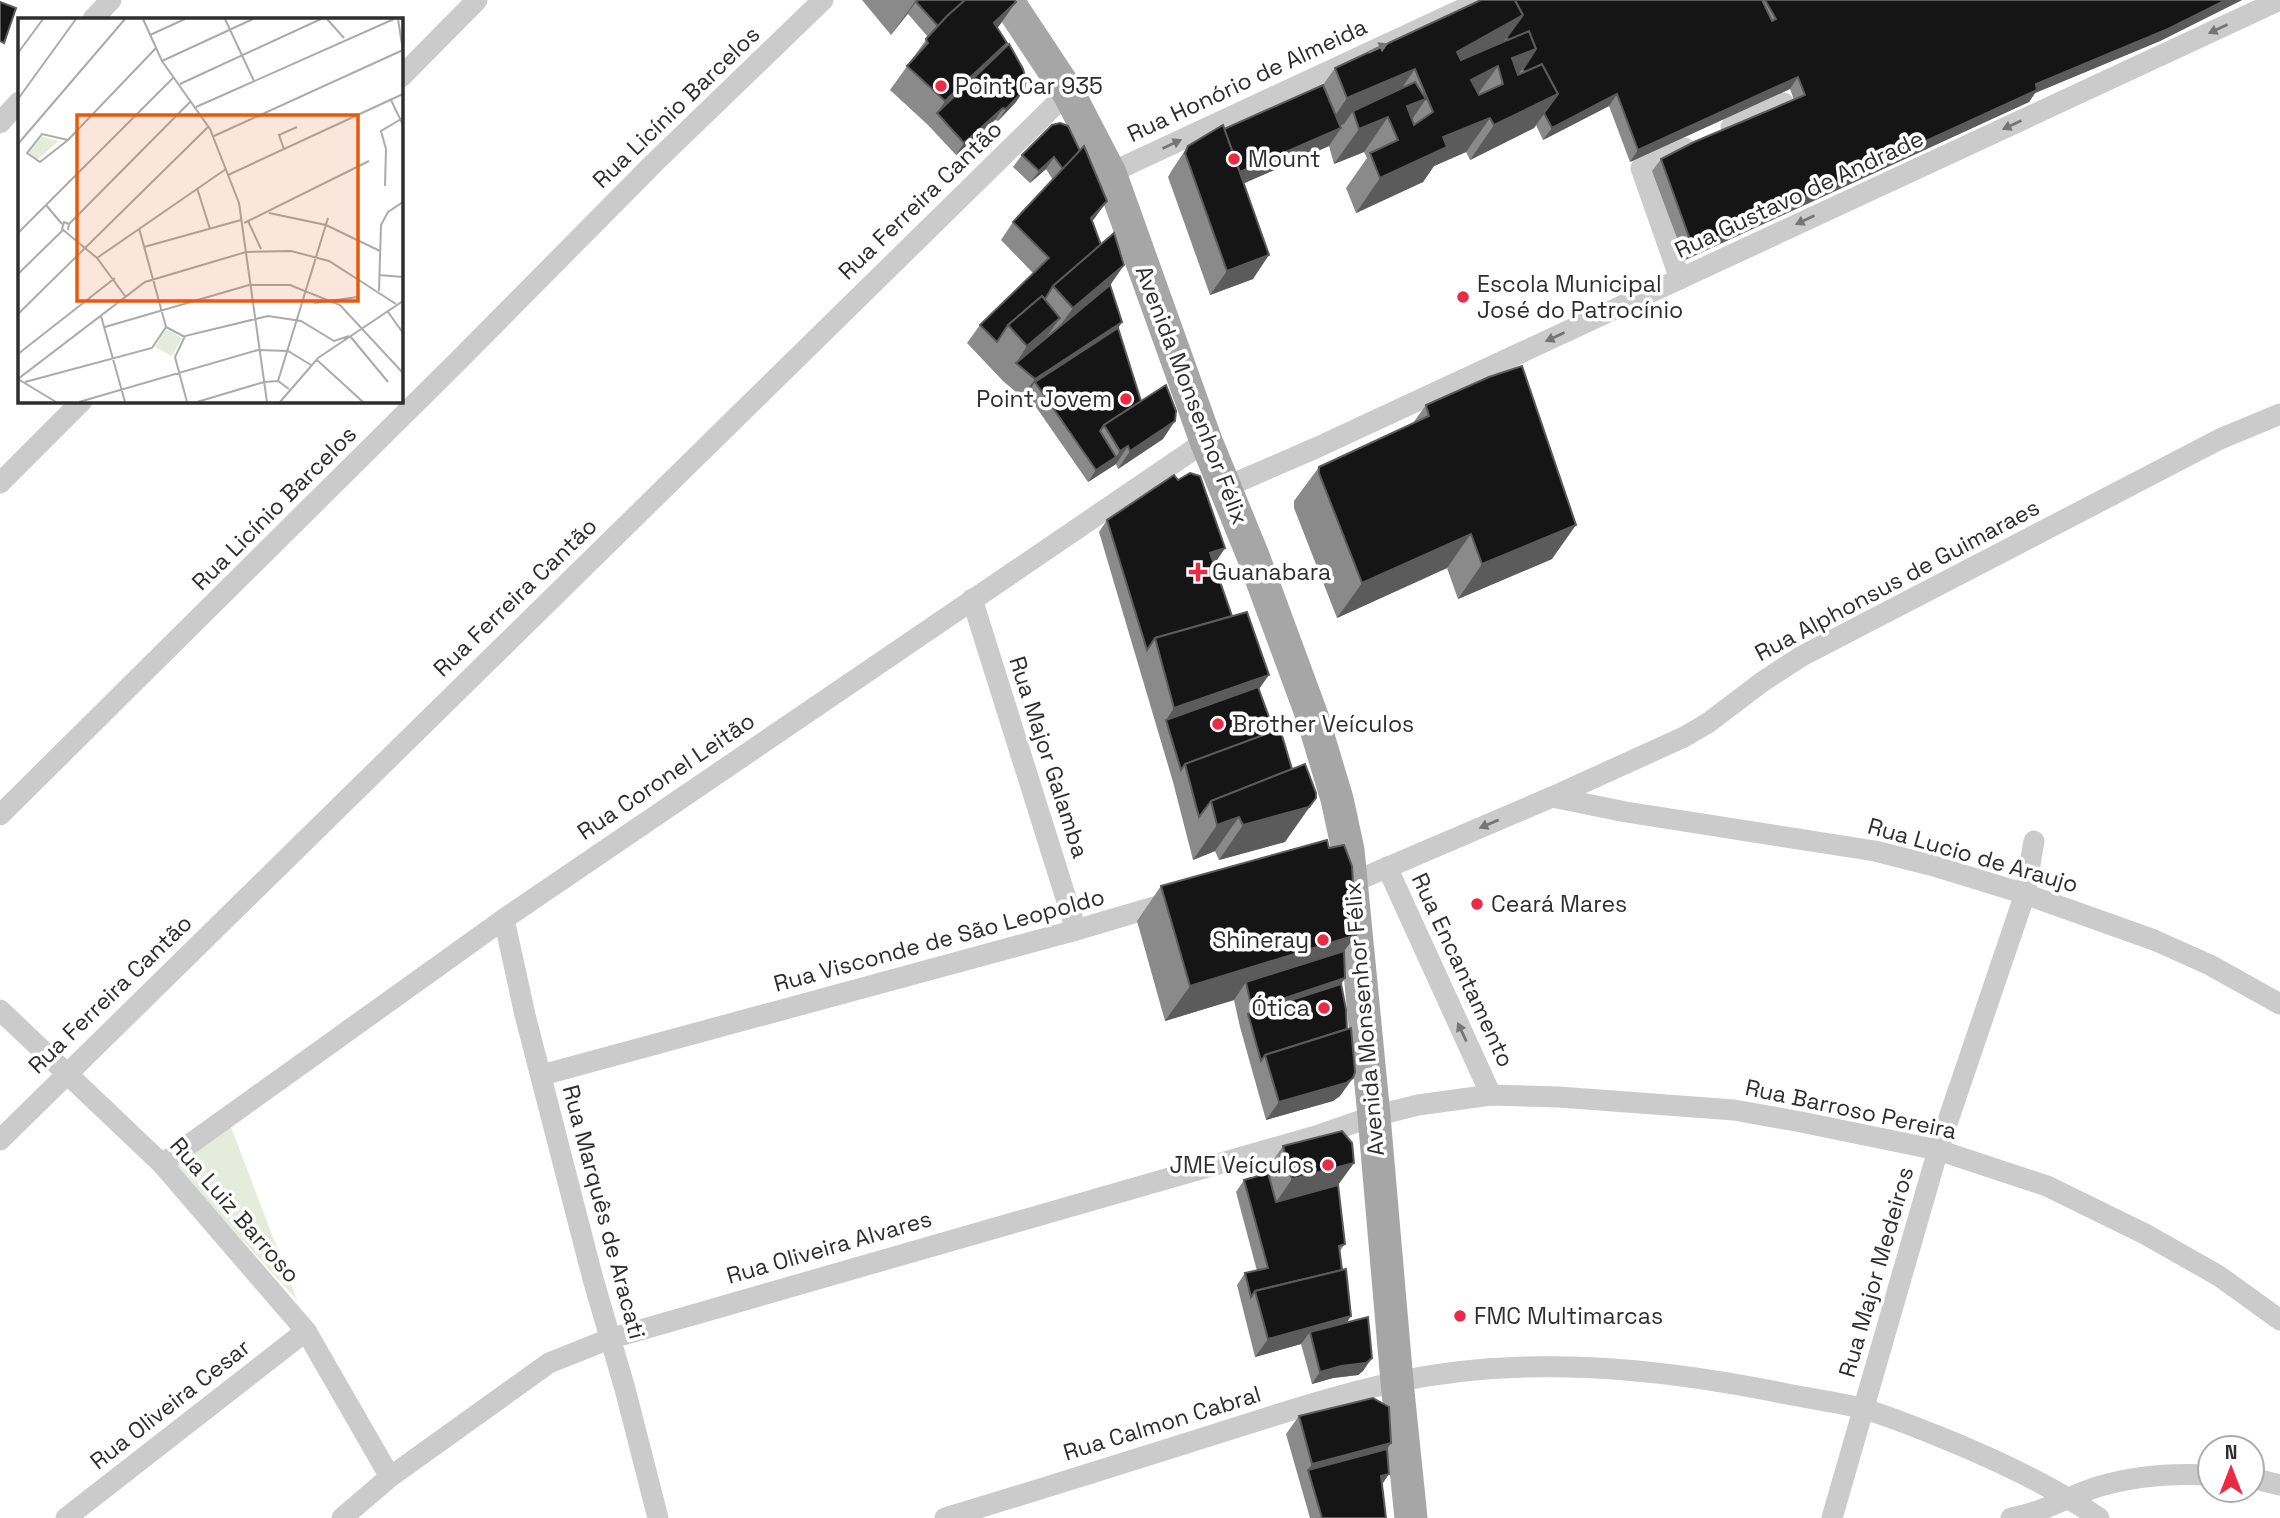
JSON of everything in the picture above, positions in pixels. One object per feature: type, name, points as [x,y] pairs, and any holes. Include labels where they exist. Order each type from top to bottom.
[{"type":"main road","name":"Avenida Monsenhor Félix","points":[[1007,0],[1068,92],[1110,173],[1206,441],[1226,487],[1312,716],[1337,799],[1340,864],[1374,1116],[1396,1382],[1411,1518]]},
{"type":"street","points":[[94,18],[111,0]]},
{"type":"street","points":[[402,76],[477,0]]},
{"type":"street","name":"Rua Licínio Barcelos","points":[[0,815],[439,381],[654,163],[823,0]]},
{"type":"street","name":"Rua Honório de Almeida","points":[[1110,173],[1482,0]]},
{"type":"street","name":"Rua Gustavo de Andrade","points":[[1226,487],[2280,0]]},
{"type":"street","name":"Rua Ferreira Cantão","points":[[0,1140],[1068,92]]},
{"type":"street","points":[[0,123],[18,103]]},
{"type":"street","points":[[1680,279],[1641,168],[1784,103]]},
{"type":"street","points":[[0,483],[81,402]]},
{"type":"street","name":"Rua Alphonsus de Guimaraes","points":[[1340,864],[1387,867],[1684,737],[1802,656],[2220,439],[2280,414]]},
{"type":"street","name":"Rua Coronel Leitão","points":[[162,1164],[504,919],[1206,441]]},
{"type":"street","name":"Rua Major Galamba","points":[[972,599],[1076,930]]},
{"type":"street","name":"Rua Lucio de Araujo","points":[[1552,797],[1626,812],[1875,851],[1934,866],[2025,894],[2154,940],[2210,965],[2280,1004]]},
{"type":"street","name":"Rua Major Medeiros","points":[[1832,1518],[1938,1150],[2025,894],[2034,841]]},
{"type":"street","name":"Rua Encantamento","points":[[1387,867],[1491,1094]]},
{"type":"street","name":"Rua Visconde de São Leopoldo","points":[[542,1075],[1193,896]]},
{"type":"street","name":"Rua Marquês de Aracati","points":[[504,919],[525,1015],[658,1518]]},
{"type":"street","name":"Rua Luiz Barroso","points":[[0,1010],[162,1164],[306,1331],[390,1477]]},
{"type":"street","name":"Rua Barroso Pereira","points":[[1374,1116],[1418,1105],[1491,1094],[1559,1097],[1734,1111],[1814,1124],[1938,1150],[2047,1186],[2145,1234],[2219,1276],[2280,1320]]},
{"type":"street","name":"Rua Oliveira Alvares","points":[[342,1518],[390,1477],[549,1363],[609,1339],[1319,1135],[1374,1116]]},
{"type":"street","name":"Rua Oliveira Cesar","points":[[66,1518],[306,1331]]},
{"type":"street","name":"Rua Calmon Cabral","points":[[945,1518],[1306,1406],[1396,1382],[1505,1367],[1595,1368],[1727,1382],[1864,1409],[2027,1474],[2070,1497],[2099,1518]]},
{"type":"street","points":[[2011,1518],[2043,1511],[2096,1488],[2144,1477],[2196,1475]]},
{"type":"green space","points":[[229,1122],[297,1300],[172,1163]]},
{"type":"building","points":[[965,0],[938,26],[916,2]]},
{"type":"building","points":[[965,0],[1016,2],[994,23],[1007,43],[945,101],[907,66],[928,43],[926,39]]},
{"type":"building","points":[[1481,0],[1515,0],[1523,15],[1457,52],[1461,60],[1529,31],[1536,49],[1512,58],[1518,75],[1542,64],[1558,94],[1494,125],[1490,118],[1443,137],[1447,147],[1380,178],[1370,153],[1398,140],[1388,117],[1359,129],[1353,111],[1415,82],[1426,99],[1407,106],[1414,125],[1433,112],[1415,69],[1347,98],[1335,68]],"holes":[[[1498,66],[1503,84],[1479,95],[1471,80]]]},
{"type":"building","points":[[1515,0],[1762,0],[1772,21],[1776,19],[1765,0],[2226,0],[2168,29],[2036,84],[2037,90],[1693,248],[1661,159],[1694,142],[1805,95],[1798,77],[1638,150],[1617,94],[1552,128],[1544,113],[1558,94],[1542,64],[1524,72],[1523,69],[1536,49],[1529,31],[1508,40],[1507,37],[1523,15]]},
{"type":"building","points":[[0,2],[16,8],[4,43],[0,41]]},
{"type":"building","points":[[1009,44],[1023,69],[1026,80],[1024,90],[1006,109],[1003,108],[964,143],[937,113]]},
{"type":"building","points":[[1323,85],[1341,128],[1240,172],[1224,129]]},
{"type":"building","points":[[1060,123],[1068,126],[1080,151],[1063,169],[1054,157],[1039,171],[1022,155],[1052,125]]},
{"type":"building","points":[[1223,125],[1269,255],[1227,271],[1185,153],[1188,146]]},
{"type":"building","points":[[1084,146],[1107,201],[1091,218],[1101,245],[1053,286],[1045,299],[1042,296],[1008,325],[997,342],[980,325],[1049,258],[1013,222]]},
{"type":"building","points":[[1114,233],[1124,265],[1073,308],[1053,286]]},
{"type":"building","points":[[1110,285],[1122,322],[1035,379],[1016,363]]},
{"type":"building","points":[[1042,296],[1060,318],[1027,346],[1008,325]]},
{"type":"building","points":[[1118,328],[1141,401],[1104,425],[1100,431],[1116,457],[1096,470],[1035,382]]},
{"type":"building","points":[[1522,366],[1576,525],[1482,564],[1471,534],[1362,583],[1319,467],[1429,416],[1426,405],[1489,377]]},
{"type":"building","points":[[1166,385],[1176,411],[1175,421],[1130,451],[1128,446],[1120,451],[1104,425]]},
{"type":"building","points":[[1190,473],[1200,476],[1225,548],[1210,553],[1232,616],[1155,638],[1147,650],[1107,520],[1174,475],[1178,480]]},
{"type":"building","points":[[1247,612],[1269,675],[1174,708],[1155,638]]},
{"type":"building","points":[[1258,687],[1274,731],[1185,764],[1181,770],[1166,720]]},
{"type":"building","points":[[1280,729],[1292,769],[1211,801],[1199,817],[1185,764]]},
{"type":"building","points":[[1305,764],[1316,793],[1316,798],[1309,807],[1243,825],[1239,817],[1217,825],[1211,801]]},
{"type":"building","points":[[1327,840],[1329,848],[1344,845],[1352,866],[1356,935],[1190,986],[1161,886]]},
{"type":"building","points":[[1344,951],[1345,978],[1252,1009],[1246,982]]},
{"type":"building","points":[[1341,984],[1347,1029],[1265,1055],[1261,1061],[1248,1014]]},
{"type":"building","points":[[1351,1028],[1355,1072],[1353,1078],[1346,1083],[1279,1102],[1265,1055]]},
{"type":"building","points":[[1342,1131],[1352,1143],[1354,1163],[1292,1179],[1283,1146]]},
{"type":"building","points":[[1268,1173],[1276,1202],[1338,1185],[1345,1244],[1339,1246],[1342,1270],[1255,1291],[1251,1297],[1245,1273],[1268,1268],[1244,1180]]},
{"type":"building","points":[[1346,1269],[1351,1316],[1268,1339],[1255,1291]]},
{"type":"building","points":[[1368,1317],[1372,1358],[1366,1363],[1320,1372],[1310,1332]]},
{"type":"building","points":[[1373,1398],[1389,1407],[1391,1443],[1312,1464],[1299,1416]]},
{"type":"building","points":[[1387,1449],[1389,1474],[1381,1476],[1386,1518],[1322,1518],[1308,1470]]},
{"type":"place","name":"Point Car 935","points":[[941,86]]},
{"type":"place","name":"Mount","points":[[1234,159]]},
{"type":"place","name":"Escola Municipal José do Patrocínio","points":[[1463,297]]},
{"type":"place","name":"Point Jovem","points":[[1126,399]]},
{"type":"place","name":"Guanabara","points":[[1198,572]]},
{"type":"place","name":"Brother Veículos","points":[[1218,724]]},
{"type":"place","name":"Ceará Mares","points":[[1477,904]]},
{"type":"place","name":"Shineray","points":[[1323,940]]},
{"type":"place","name":"Ótica","points":[[1324,1008]]},
{"type":"place","name":"JME Veículos","points":[[1328,1165]]},
{"type":"place","name":"FMC Multimarcas","points":[[1460,1316]]}]
